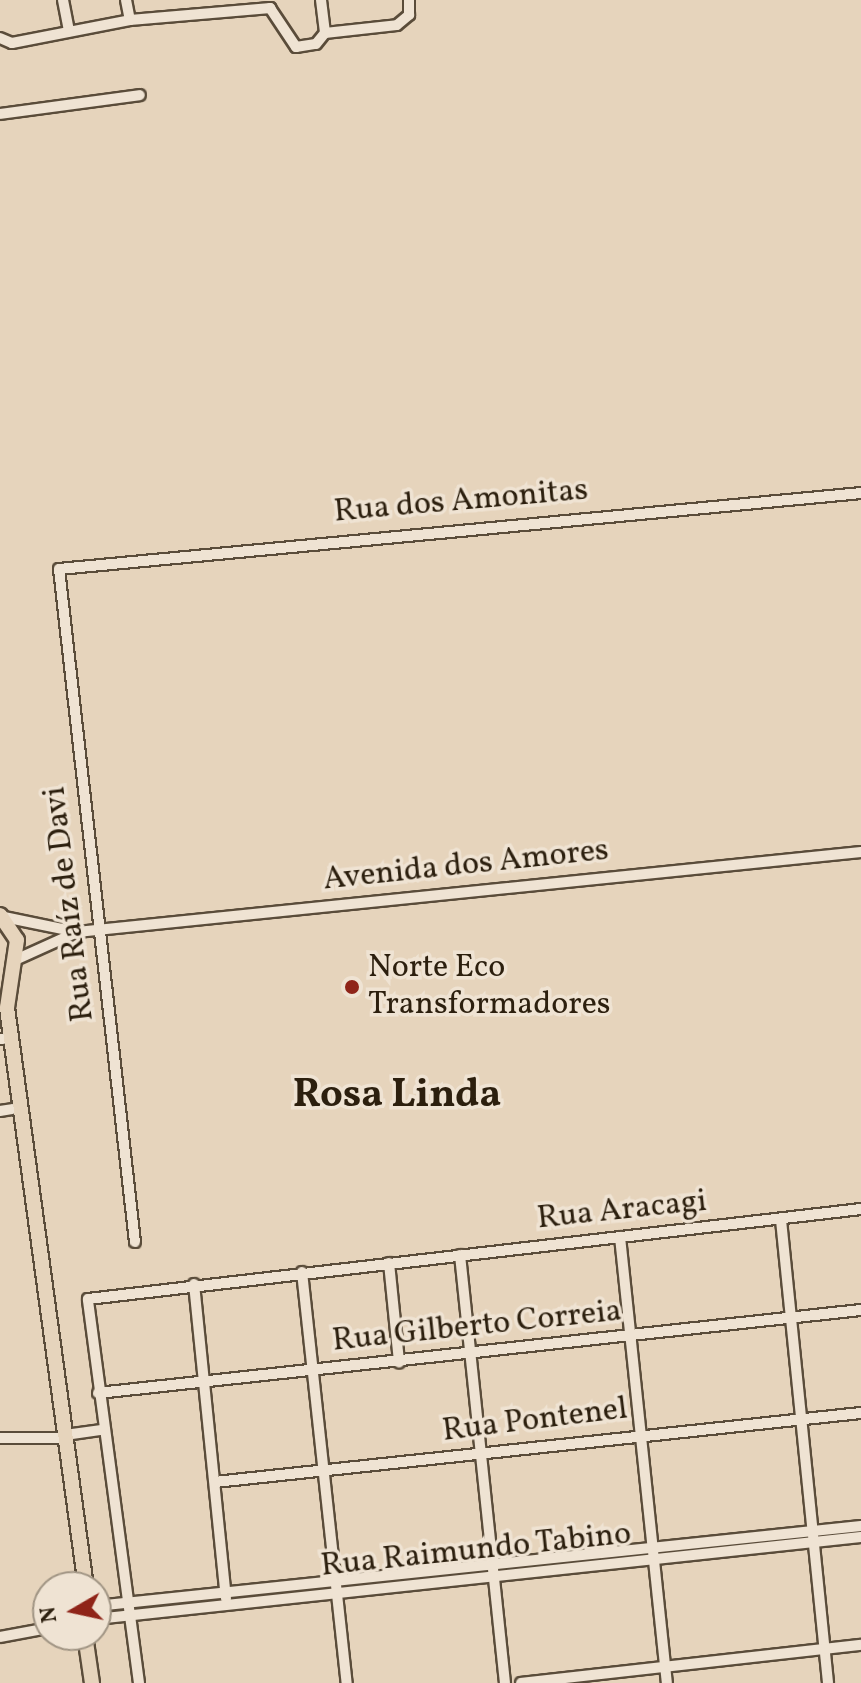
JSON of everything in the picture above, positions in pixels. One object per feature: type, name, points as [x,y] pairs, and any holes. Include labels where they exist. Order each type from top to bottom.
[{"type":"highway","points":[[1,914],[17,940],[7,1008],[76,1571]]},
{"type":"highway","points":[[0,970],[13,961]]},
{"type":"highway","points":[[0,1013],[6,1110],[83,1571]]},
{"type":"highway","points":[[87,1651],[92,1683]]},
{"type":"highway","points":[[94,1651],[99,1683]]},
{"type":"street","points":[[63,0],[69,31]]},
{"type":"street","points":[[126,0],[130,20]]},
{"type":"street","points":[[0,38],[12,43],[130,20],[270,8],[296,47],[316,44],[325,33],[397,25],[409,15],[409,0]]},
{"type":"street","points":[[321,3],[325,33]]},
{"type":"street","points":[[0,114],[140,95]]},
{"type":"street","name":"Rua dos Amonitas","points":[[66,565],[861,493]]},
{"type":"street","name":"Rua Raíz de Davi","points":[[66,565],[57,578],[135,1242]]},
{"type":"street","name":"Avenida dos Amores","points":[[1,914],[77,932],[861,852]]},
{"type":"street","name":"Avenida dos Amores","points":[[13,961],[77,932]]},
{"type":"street","name":"Rua Aracagi","points":[[98,1393],[87,1300],[194,1284],[861,1209]]},
{"type":"street","points":[[781,1220],[828,1683]]},
{"type":"street","points":[[620,1237],[667,1683]]},
{"type":"street","points":[[460,1255],[505,1683]]},
{"type":"street","points":[[389,1263],[399,1362]]},
{"type":"street","points":[[302,1272],[347,1683]]},
{"type":"street","points":[[194,1284],[226,1598]]},
{"type":"street","name":"Rua Gilberto Correia","points":[[98,1393],[470,1355],[861,1310]]},
{"type":"street","points":[[98,1393],[139,1683]]},
{"type":"street","name":"Rua Pontenel","points":[[215,1482],[640,1434],[861,1413]]},
{"type":"street","points":[[0,1438],[62,1436],[102,1430]]},
{"type":"street","name":"Rua Raimundo Tabino","points":[[814,1537],[861,1526]]},
{"type":"street","name":"Rua Raimundo Tabino","points":[[112,1617],[226,1598],[334,1586],[814,1537],[861,1537]]},
{"type":"street","name":"Rua Raimundo Tabino","points":[[112,1604],[226,1598]]},
{"type":"street","points":[[0,1637],[32,1631]]},
{"type":"street","points":[[521,1683],[861,1645]]},
{"type":"place","name":"Norte Eco Transformadores","points":[[352,987]]},
{"type":"district","name":"Rosa Linda","points":[[397,1096]]}]
